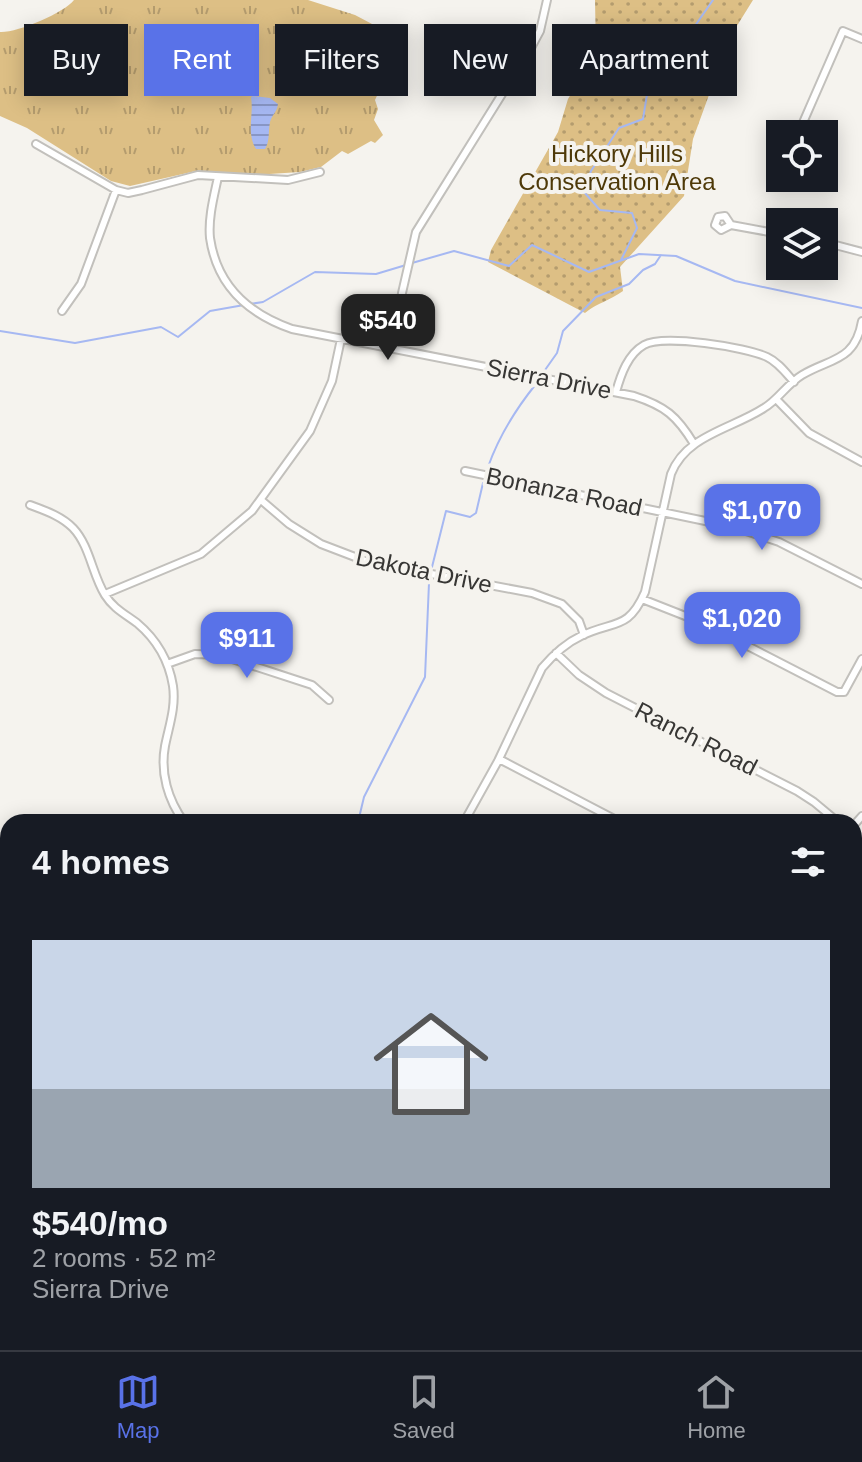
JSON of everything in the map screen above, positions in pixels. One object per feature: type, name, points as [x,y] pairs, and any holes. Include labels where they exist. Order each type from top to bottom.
[{"type":"street","points":[[394,348],[416,232],[540,31],[547,0]]},
{"type":"street","points":[[804,120],[843,31],[862,39]]},
{"type":"street","points":[[36,144],[116,190],[128,193],[198,175],[288,180],[320,172]]},
{"type":"street","name":"Sierra Drive","points":[[218,177],[210,239],[220,272],[231,290],[254,312],[273,322],[341,339],[616,392],[658,404],[686,430],[694,444]]},
{"type":"street","points":[[62,311],[81,284],[116,190]]},
{"type":"street","points":[[731,225],[766,231]]},
{"type":"street","points":[[838,246],[862,252]]},
{"type":"street","points":[[468,814],[499,759],[542,668],[556,653],[584,635],[628,619],[637,610],[677,459],[694,444],[767,407],[801,375],[844,357],[853,346],[862,321]]},
{"type":"street","points":[[105,594],[201,554],[224,537],[261,500],[298,451],[321,409],[332,381],[341,339]]},
{"type":"street","points":[[616,392],[630,358],[641,346],[654,340],[705,344],[765,356],[777,363],[794,382]]},
{"type":"street","points":[[776,399],[809,433],[862,462]]},
{"type":"street","name":"Bonanza Road","points":[[465,471],[734,527],[779,542],[862,584]]},
{"type":"street","name":"Dakota Drive","points":[[261,500],[305,534],[368,562],[532,593],[562,604],[579,621],[584,635]]},
{"type":"street","points":[[30,505],[62,519],[74,530],[105,594],[118,610],[147,632],[167,664],[174,702],[164,754],[164,772],[171,799],[179,814]]},
{"type":"street","points":[[642,599],[703,623],[837,692],[844,692],[862,659]]},
{"type":"street","name":"Ranch Road","points":[[556,653],[579,675],[606,693],[797,791],[829,814]]},
{"type":"street","points":[[167,664],[195,654],[220,655],[312,685],[329,700]]},
{"type":"street","points":[[499,759],[605,814]]},
{"type":"green space","points":[[74,0],[308,0],[355,15],[372,24],[275,24],[275,96],[377,96],[378,109],[374,120],[383,135],[375,143],[371,141],[348,154],[342,151],[321,167],[300,172],[253,175],[196,171],[130,186],[111,181],[27,128],[0,116],[0,32],[24,27],[24,96],[128,96],[128,24],[31,24]]},
{"type":"green space","name":"Hickory Hills Conservation Area","points":[[595,0],[753,0],[737,26],[595,24]]},
{"type":"green space","name":"Hickory Hills Conservation Area","points":[[570,96],[709,96],[693,139],[684,196],[620,267],[623,291],[585,313],[488,262],[491,250],[558,132]]},
{"type":"water","points":[[251,97],[270,98],[278,104],[270,122],[265,149],[256,149],[251,137]]},
{"type":"waterway","points":[[621,260],[637,228],[632,213],[600,210],[584,192],[591,171],[619,128],[643,119],[652,64],[690,33],[713,0]]},
{"type":"waterway","points":[[412,263],[454,251],[509,266],[532,245],[589,272],[639,254],[676,256],[735,281],[862,308]]},
{"type":"waterway","points":[[545,370],[557,353],[563,331],[596,297],[629,284],[643,270],[655,264],[661,255]]},
{"type":"waterway","points":[[250,304],[263,302],[315,272],[376,274],[406,265]]},
{"type":"waterway","points":[[0,331],[75,343],[161,327],[178,337],[210,311],[244,305]]},
{"type":"waterway","points":[[488,467],[508,424],[536,384]]},
{"type":"waterway","points":[[432,567],[446,511],[470,517],[476,513],[483,483]]},
{"type":"waterway","points":[[360,814],[364,797],[425,677],[429,583]]}]
